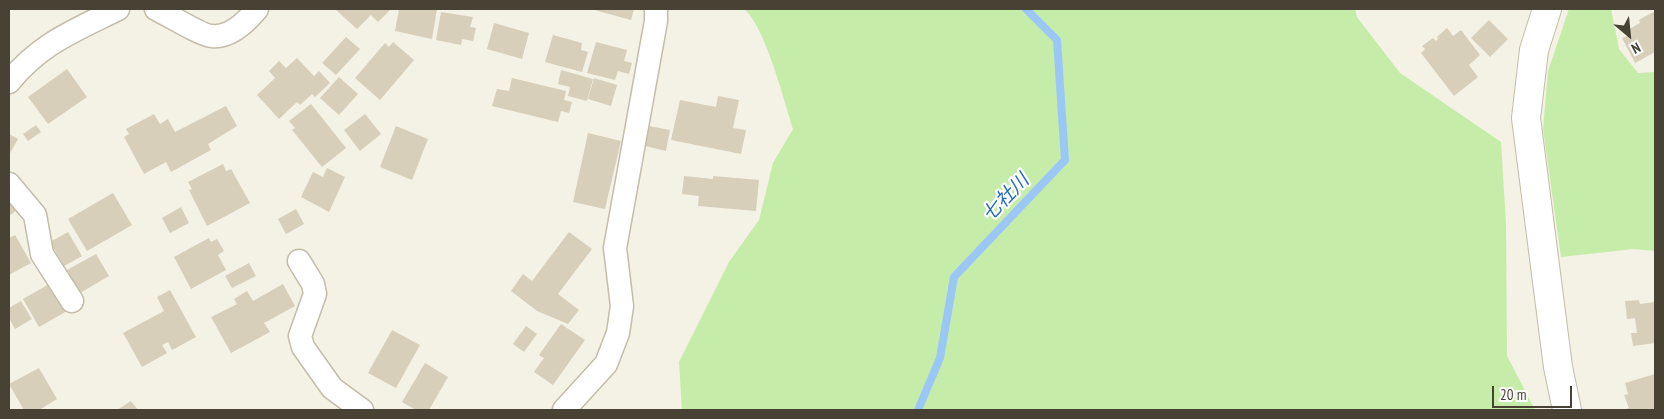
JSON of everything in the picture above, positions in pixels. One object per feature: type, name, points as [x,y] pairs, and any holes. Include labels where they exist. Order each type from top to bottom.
[{"type":"street","points":[[9,82],[25,62],[46,46],[118,9]]},
{"type":"street","points":[[156,9],[211,36],[227,34],[248,20],[257,9]]},
{"type":"street","points":[[564,410],[606,364],[618,334],[622,306],[615,248],[656,21],[656,9]]},
{"type":"street","points":[[1547,9],[1534,50],[1526,118],[1558,367],[1567,410]]},
{"type":"street","points":[[9,184],[36,215],[42,254],[72,301]]},
{"type":"street","points":[[299,261],[313,284],[315,294],[300,336],[303,347],[332,388],[362,410]]},
{"type":"green space","points":[[744,9],[1355,9],[1357,17],[1400,73],[1501,142],[1506,224],[1507,356],[1535,410],[682,410],[679,362],[729,262],[759,220],[773,163],[793,129],[766,47],[752,18]]},
{"type":"green space","points":[[1569,9],[1611,9],[1619,49],[1638,73],[1655,72],[1655,251],[1634,249],[1561,257],[1543,129],[1548,71]]},
{"type":"building","points":[[335,9],[391,9],[378,22],[371,15],[357,29]]},
{"type":"building","points":[[399,9],[437,9],[432,39],[395,31]]},
{"type":"building","points":[[591,9],[634,9],[631,20]]},
{"type":"building","points":[[1655,11],[1655,52],[1635,63],[1622,38],[1629,35],[1626,31],[1640,23],[1639,20]]},
{"type":"building","points":[[441,12],[473,17],[470,27],[476,28],[473,41],[462,39],[461,45],[436,40]]},
{"type":"building","points":[[1489,20],[1508,39],[1490,57],[1471,38]]},
{"type":"building","points":[[494,23],[529,33],[522,59],[487,49]]},
{"type":"building","points":[[1447,28],[1453,36],[1461,30],[1480,55],[1469,65],[1478,77],[1454,96],[1421,53],[1425,49],[1422,46],[1433,38],[1436,41],[1437,37]]},
{"type":"building","points":[[553,35],[582,43],[581,50],[588,52],[582,72],[545,62]]},
{"type":"building","points":[[346,37],[360,49],[336,75],[322,63]]},
{"type":"building","points":[[393,42],[414,60],[380,100],[355,78],[385,43],[389,47]]},
{"type":"building","points":[[596,42],[627,50],[624,61],[632,63],[629,74],[618,71],[615,80],[587,73]]},
{"type":"building","points":[[297,58],[314,76],[319,71],[330,83],[315,97],[312,94],[300,105],[297,102],[279,119],[257,95],[275,78],[269,71],[279,61],[286,68]]},
{"type":"building","points":[[67,69],[87,97],[48,124],[28,97]]},
{"type":"building","points":[[561,70],[593,79],[587,101],[568,96],[570,87],[558,84]]},
{"type":"building","points":[[339,77],[358,94],[339,115],[320,98]]},
{"type":"building","points":[[512,78],[566,91],[564,100],[572,102],[569,113],[561,111],[558,122],[492,106],[497,89],[509,91]]},
{"type":"building","points":[[594,78],[617,85],[611,106],[588,99]]},
{"type":"building","points":[[718,96],[739,100],[733,128],[746,130],[741,154],[671,140],[680,100],[716,107]]},
{"type":"building","points":[[311,104],[346,148],[322,167],[292,130],[295,128],[289,121]]},
{"type":"building","points":[[226,106],[237,126],[208,144],[211,150],[171,172],[166,162],[144,174],[124,137],[129,134],[126,129],[154,114],[160,124],[168,119],[175,132]]},
{"type":"building","points":[[365,114],[381,134],[360,151],[344,130]]},
{"type":"building","points":[[36,125],[41,132],[28,141],[23,134]]},
{"type":"building","points":[[396,126],[428,139],[412,180],[380,167]]},
{"type":"building","points":[[649,126],[670,130],[666,151],[645,146]]},
{"type":"building","points":[[588,133],[621,141],[605,209],[573,202]]},
{"type":"building","points":[[9,134],[18,139],[9,155]]},
{"type":"building","points":[[223,164],[226,171],[231,169],[250,203],[207,226],[189,190],[192,189],[188,182]]},
{"type":"building","points":[[327,168],[345,177],[329,212],[301,197],[313,172],[323,177]]},
{"type":"building","points":[[684,176],[713,179],[713,176],[759,180],[756,211],[698,206],[699,196],[682,194]]},
{"type":"building","points":[[113,193],[132,225],[87,251],[68,219]]},
{"type":"building","points":[[9,200],[16,211],[9,216]]},
{"type":"building","points":[[181,207],[189,223],[170,233],[162,218]]},
{"type":"building","points":[[296,209],[304,224],[286,234],[278,219]]},
{"type":"building","points":[[68,232],[82,256],[64,266],[50,242]]},
{"type":"building","points":[[569,232],[592,249],[558,294],[579,310],[568,324],[537,311],[511,291],[523,274],[532,281]]},
{"type":"building","points":[[15,235],[31,263],[9,275],[9,238]]},
{"type":"building","points":[[209,238],[211,242],[217,239],[224,251],[218,255],[226,270],[191,289],[174,257]]},
{"type":"building","points":[[96,254],[109,276],[80,293],[67,270]]},
{"type":"building","points":[[249,263],[256,276],[232,288],[225,276]]},
{"type":"building","points":[[51,283],[67,311],[39,327],[23,299]]},
{"type":"building","points":[[283,284],[295,306],[264,323],[270,332],[231,353],[211,317],[237,304],[234,299],[247,291],[253,301]]},
{"type":"building","points":[[170,290],[196,337],[172,350],[168,342],[162,345],[167,353],[142,367],[123,333],[164,311],[157,297]]},
{"type":"building","points":[[1639,300],[1640,304],[1655,302],[1655,343],[1633,346],[1631,333],[1637,333],[1635,318],[1627,319],[1625,301]]},
{"type":"building","points":[[21,301],[32,319],[15,329],[9,318],[9,308]]},
{"type":"building","points":[[561,324],[585,340],[553,385],[534,372],[544,358],[539,355]]},
{"type":"building","points":[[526,326],[537,334],[524,352],[513,344]]},
{"type":"building","points":[[392,330],[420,345],[396,388],[368,373]]},
{"type":"building","points":[[425,363],[448,377],[429,410],[416,410],[402,402]]},
{"type":"building","points":[[39,368],[57,399],[39,410],[24,410],[9,384]]},
{"type":"building","points":[[1655,374],[1655,410],[1623,410],[1629,408],[1624,395],[1628,394],[1625,383]]},
{"type":"building","points":[[131,401],[138,410],[117,410]]},
{"type":"waterway","name":"七社川","points":[[918,410],[940,358],[954,277],[1065,160],[1057,40],[1026,9]]}]
